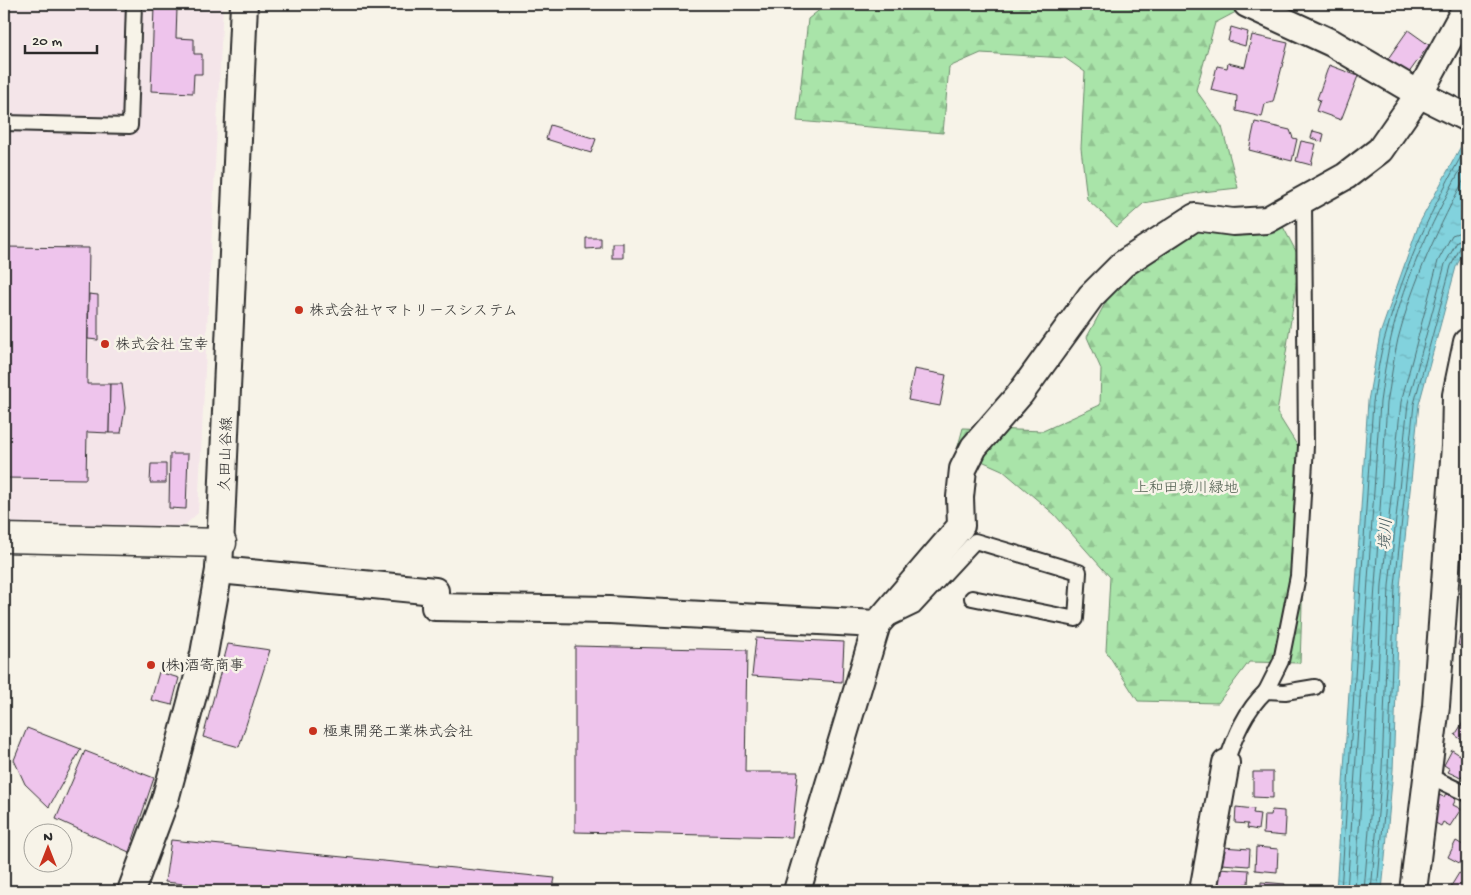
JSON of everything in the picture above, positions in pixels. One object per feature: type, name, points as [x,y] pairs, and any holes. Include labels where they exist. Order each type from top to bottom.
[{"type":"street","name":"久田山谷線","points":[[131,891],[168,791],[204,654],[219,570],[222,542],[244,4]]},
{"type":"street","points":[[1246,4],[1332,43],[1419,94],[1459,114]]},
{"type":"street","points":[[797,891],[876,624],[961,526],[960,498],[964,469],[974,447],[1020,394],[1091,296],[1123,264],[1195,217],[1233,222],[1267,220],[1346,176],[1380,150],[1419,94],[1467,6]]},
{"type":"street","points":[[1413,891],[1436,706],[1444,569],[1458,561],[1451,484],[1461,448],[1456,395],[1467,342]]},
{"type":"street","points":[[4,538],[222,542]]},
{"type":"street","points":[[219,570],[436,591],[435,607],[609,610],[876,624]]},
{"type":"street","points":[[1203,891],[1226,763]]},
{"type":"lane","points":[[4,123],[130,126],[134,4]]},
{"type":"lane","points":[[1226,763],[1233,741],[1246,714],[1266,692],[1281,661],[1298,576],[1306,446],[1304,200]]},
{"type":"lane","points":[[876,624],[914,607],[975,541],[1079,572],[1076,619],[972,598]]},
{"type":"lane","points":[[1266,692],[1285,692],[1315,687]]},
{"type":"lane","points":[[1427,775],[1467,794]]},
{"type":"shaded area","name":"株式会社 宝幸","points":[[4,4],[223,4],[198,513],[183,527],[4,525]]},
{"type":"green space","points":[[827,4],[1251,4],[1215,23],[1196,90],[1222,127],[1238,188],[1202,192],[1144,203],[1117,227],[1087,199],[1081,148],[1085,72],[1065,58],[981,53],[949,67],[943,133],[797,121],[808,19]]},
{"type":"green space","name":"上和田境川緑地","points":[[1280,221],[1300,259],[1277,413],[1307,461],[1300,663],[1249,662],[1218,703],[1138,701],[1106,651],[1110,577],[1054,514],[1002,470],[957,450],[963,428],[1043,431],[1100,405],[1101,369],[1087,337],[1123,270],[1189,228]]},
{"type":"water","name":"境川","points":[[1467,135],[1467,245],[1456,267],[1419,404],[1400,587],[1393,770],[1382,891],[1336,891],[1368,401],[1380,334],[1419,224]]},
{"type":"building","points":[[154,7],[177,8],[176,38],[194,39],[194,54],[202,54],[202,74],[194,74],[193,93],[151,91]]},
{"type":"building","points":[[1231,27],[1248,32],[1245,46],[1228,41]]},
{"type":"building","points":[[1408,30],[1429,45],[1408,74],[1387,60]]},
{"type":"building","points":[[1252,35],[1288,43],[1273,102],[1265,104],[1262,117],[1236,111],[1237,96],[1211,90],[1217,66],[1227,68],[1228,63],[1245,67]]},
{"type":"building","points":[[1329,65],[1358,76],[1341,120],[1316,111],[1320,100],[1317,99]]},
{"type":"building","points":[[1255,122],[1290,130],[1293,138],[1297,139],[1292,161],[1249,150]]},
{"type":"building","points":[[550,125],[596,139],[591,153],[546,139]]},
{"type":"building","points":[[1313,131],[1324,134],[1322,142],[1311,138]]},
{"type":"building","points":[[1301,141],[1316,144],[1311,165],[1296,161]]},
{"type":"building","points":[[586,238],[601,238],[601,248],[586,249]]},
{"type":"building","points":[[612,243],[623,243],[623,258],[612,258]]},
{"type":"building","points":[[4,247],[89,248],[87,384],[110,384],[109,433],[87,432],[86,479],[4,478]]},
{"type":"building","points":[[89,294],[98,295],[98,340],[88,339]]},
{"type":"building","points":[[914,369],[946,375],[940,406],[908,400]]},
{"type":"building","points":[[110,384],[122,384],[125,408],[121,433],[109,433]]},
{"type":"building","points":[[170,454],[188,454],[186,509],[169,508]]},
{"type":"building","points":[[151,464],[166,464],[166,483],[150,483]]},
{"type":"building","points":[[1465,512],[1467,512],[1467,540],[1458,537]]},
{"type":"building","points":[[1467,576],[1467,603],[1461,597]]},
{"type":"building","points":[[1465,615],[1467,615],[1467,648],[1458,645]]},
{"type":"building","points":[[756,638],[844,642],[842,682],[752,676]]},
{"type":"building","points":[[228,644],[270,650],[239,747],[203,737]]},
{"type":"building","points":[[575,646],[747,650],[745,772],[798,772],[792,837],[575,832]]},
{"type":"building","points":[[159,672],[179,678],[172,705],[151,700]]},
{"type":"building","points":[[1464,721],[1467,723],[1467,744],[1455,735]]},
{"type":"building","points":[[27,728],[81,749],[49,807],[25,784],[14,760]]},
{"type":"building","points":[[1452,750],[1460,755],[1462,751],[1467,754],[1467,778],[1462,775],[1461,778],[1448,772],[1450,769],[1444,765]]},
{"type":"building","points":[[85,751],[154,778],[129,852],[72,826],[72,822],[63,822],[56,819]]},
{"type":"building","points":[[1253,772],[1273,772],[1273,798],[1253,797]]},
{"type":"building","points":[[1446,793],[1456,799],[1453,805],[1461,809],[1450,826],[1443,822],[1441,826],[1428,819],[1439,795],[1444,797]]},
{"type":"building","points":[[1236,807],[1254,809],[1253,813],[1260,814],[1258,830],[1247,828],[1248,824],[1235,823]]},
{"type":"building","points":[[1272,810],[1284,811],[1284,818],[1286,818],[1285,836],[1263,834],[1264,815],[1271,815]]},
{"type":"building","points":[[171,840],[555,878],[552,891],[253,891],[165,882]]},
{"type":"building","points":[[1456,841],[1463,845],[1467,841],[1467,867],[1448,857]]},
{"type":"building","points":[[1222,847],[1250,849],[1249,866],[1221,864]]},
{"type":"building","points":[[1256,847],[1278,849],[1277,872],[1255,870]]},
{"type":"building","points":[[1218,868],[1249,870],[1248,884],[1244,884],[1244,891],[1227,891],[1227,887],[1216,887]]},
{"type":"building","points":[[1459,873],[1467,877],[1467,891],[1448,891]]},
{"type":"building","points":[[1261,882],[1285,884],[1284,891],[1261,891]]},
{"type":"place","name":"株式会社ヤマトリースシステム","points":[[299,310]]},
{"type":"place","name":"株式会社 宝幸","points":[[105,344]]},
{"type":"place","name":"(株)酒寄商事","points":[[151,665]]},
{"type":"place","name":"極東開発工業株式会社","points":[[313,731]]}]
